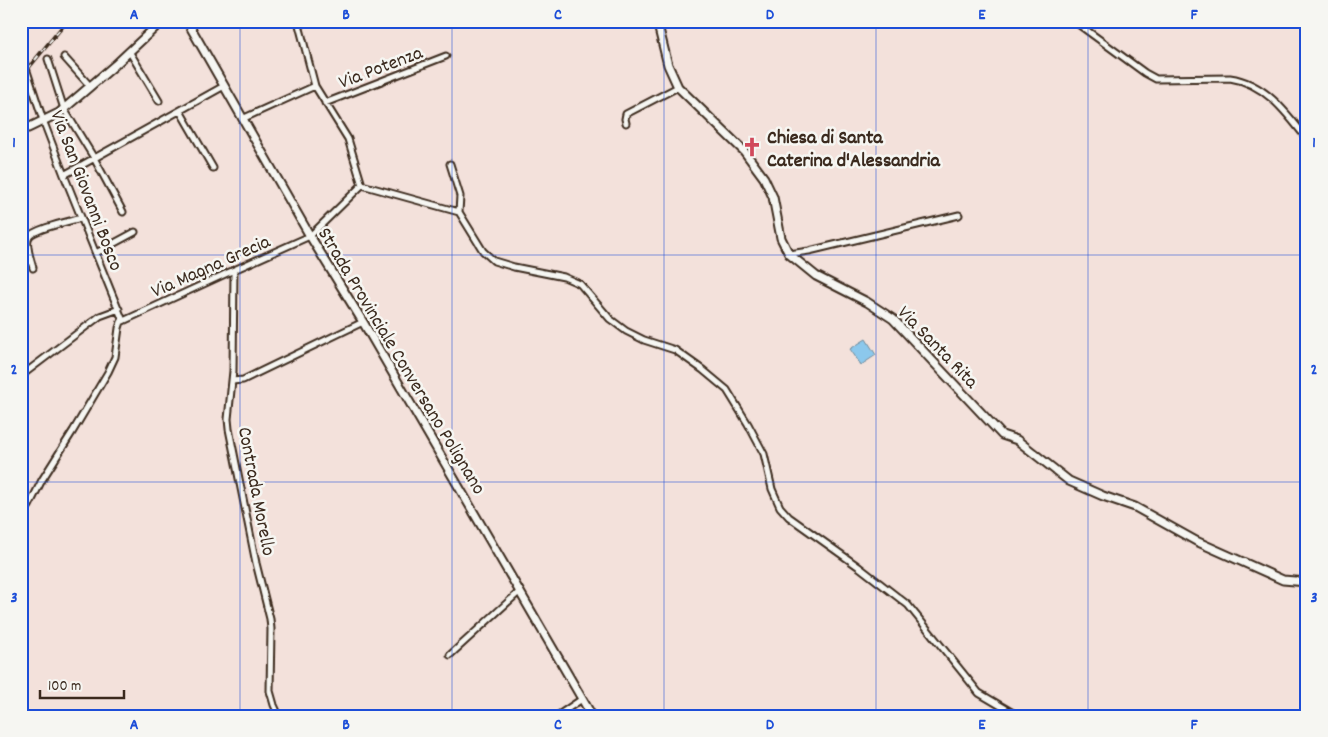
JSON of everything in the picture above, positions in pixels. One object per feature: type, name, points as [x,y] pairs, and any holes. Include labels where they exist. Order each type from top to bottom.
[{"type":"street","points":[[21,128],[28,128],[59,113],[162,21]]},
{"type":"street","name":"Strada Provinciale Conversano Polignano","points":[[187,21],[310,236],[363,322],[592,716]]},
{"type":"street","points":[[298,21],[315,86],[348,139],[362,185]]},
{"type":"street","name":"Via Santa Rita","points":[[656,21],[668,65],[678,88],[744,151],[760,171],[770,189],[780,238],[789,254],[816,276],[867,302],[893,319],[1002,436],[1017,440],[1069,481],[1134,507],[1196,541],[1283,580],[1307,582]]},
{"type":"street","points":[[1074,21],[1156,79],[1230,78],[1249,83],[1278,103],[1307,139]]},
{"type":"street","points":[[130,51],[159,101]]},
{"type":"street","name":"Via San Giovanni Bosco","points":[[21,53],[43,120],[123,321]]},
{"type":"street","name":"Via Potenza","points":[[325,103],[446,56]]},
{"type":"street","points":[[64,57],[90,86]]},
{"type":"street","points":[[48,59],[64,109],[94,158],[123,212]]},
{"type":"street","points":[[64,174],[224,86]]},
{"type":"street","points":[[242,119],[315,86]]},
{"type":"street","points":[[626,123],[626,114],[678,88]]},
{"type":"street","points":[[180,111],[214,168]]},
{"type":"street","points":[[450,164],[460,196],[459,212],[483,251],[494,261],[564,277],[580,284],[610,319],[626,331],[644,340],[675,350],[727,390],[764,454],[772,489],[780,507],[789,518],[860,567],[908,605],[979,693],[1018,716]]},
{"type":"street","points":[[362,185],[459,212]]},
{"type":"street","points":[[310,236],[362,185]]},
{"type":"street","points":[[789,254],[809,252],[959,215]]},
{"type":"street","points":[[32,268],[28,238],[34,232],[81,218]]},
{"type":"street","points":[[96,253],[135,232]]},
{"type":"street","name":"Via Magna Grecia","points":[[123,321],[310,236]]},
{"type":"street","name":"Contrada Morello","points":[[234,270],[229,429],[256,563],[270,619],[270,690],[279,716]]},
{"type":"street","points":[[21,376],[100,316],[119,309]]},
{"type":"street","points":[[21,514],[28,506],[108,372],[115,357],[119,328],[123,321]]},
{"type":"street","points":[[232,381],[243,380],[363,322]]},
{"type":"street","points":[[450,655],[519,592]]},
{"type":"street","points":[[557,716],[582,699]]},
{"type":"water","points":[[866,339],[876,355],[861,365],[850,349]]},
{"type":"railway","points":[[21,77],[67,21]]},
{"type":"place","name":"Chiesa di Santa Caterina d'Alessandria","points":[[752,147]]}]
